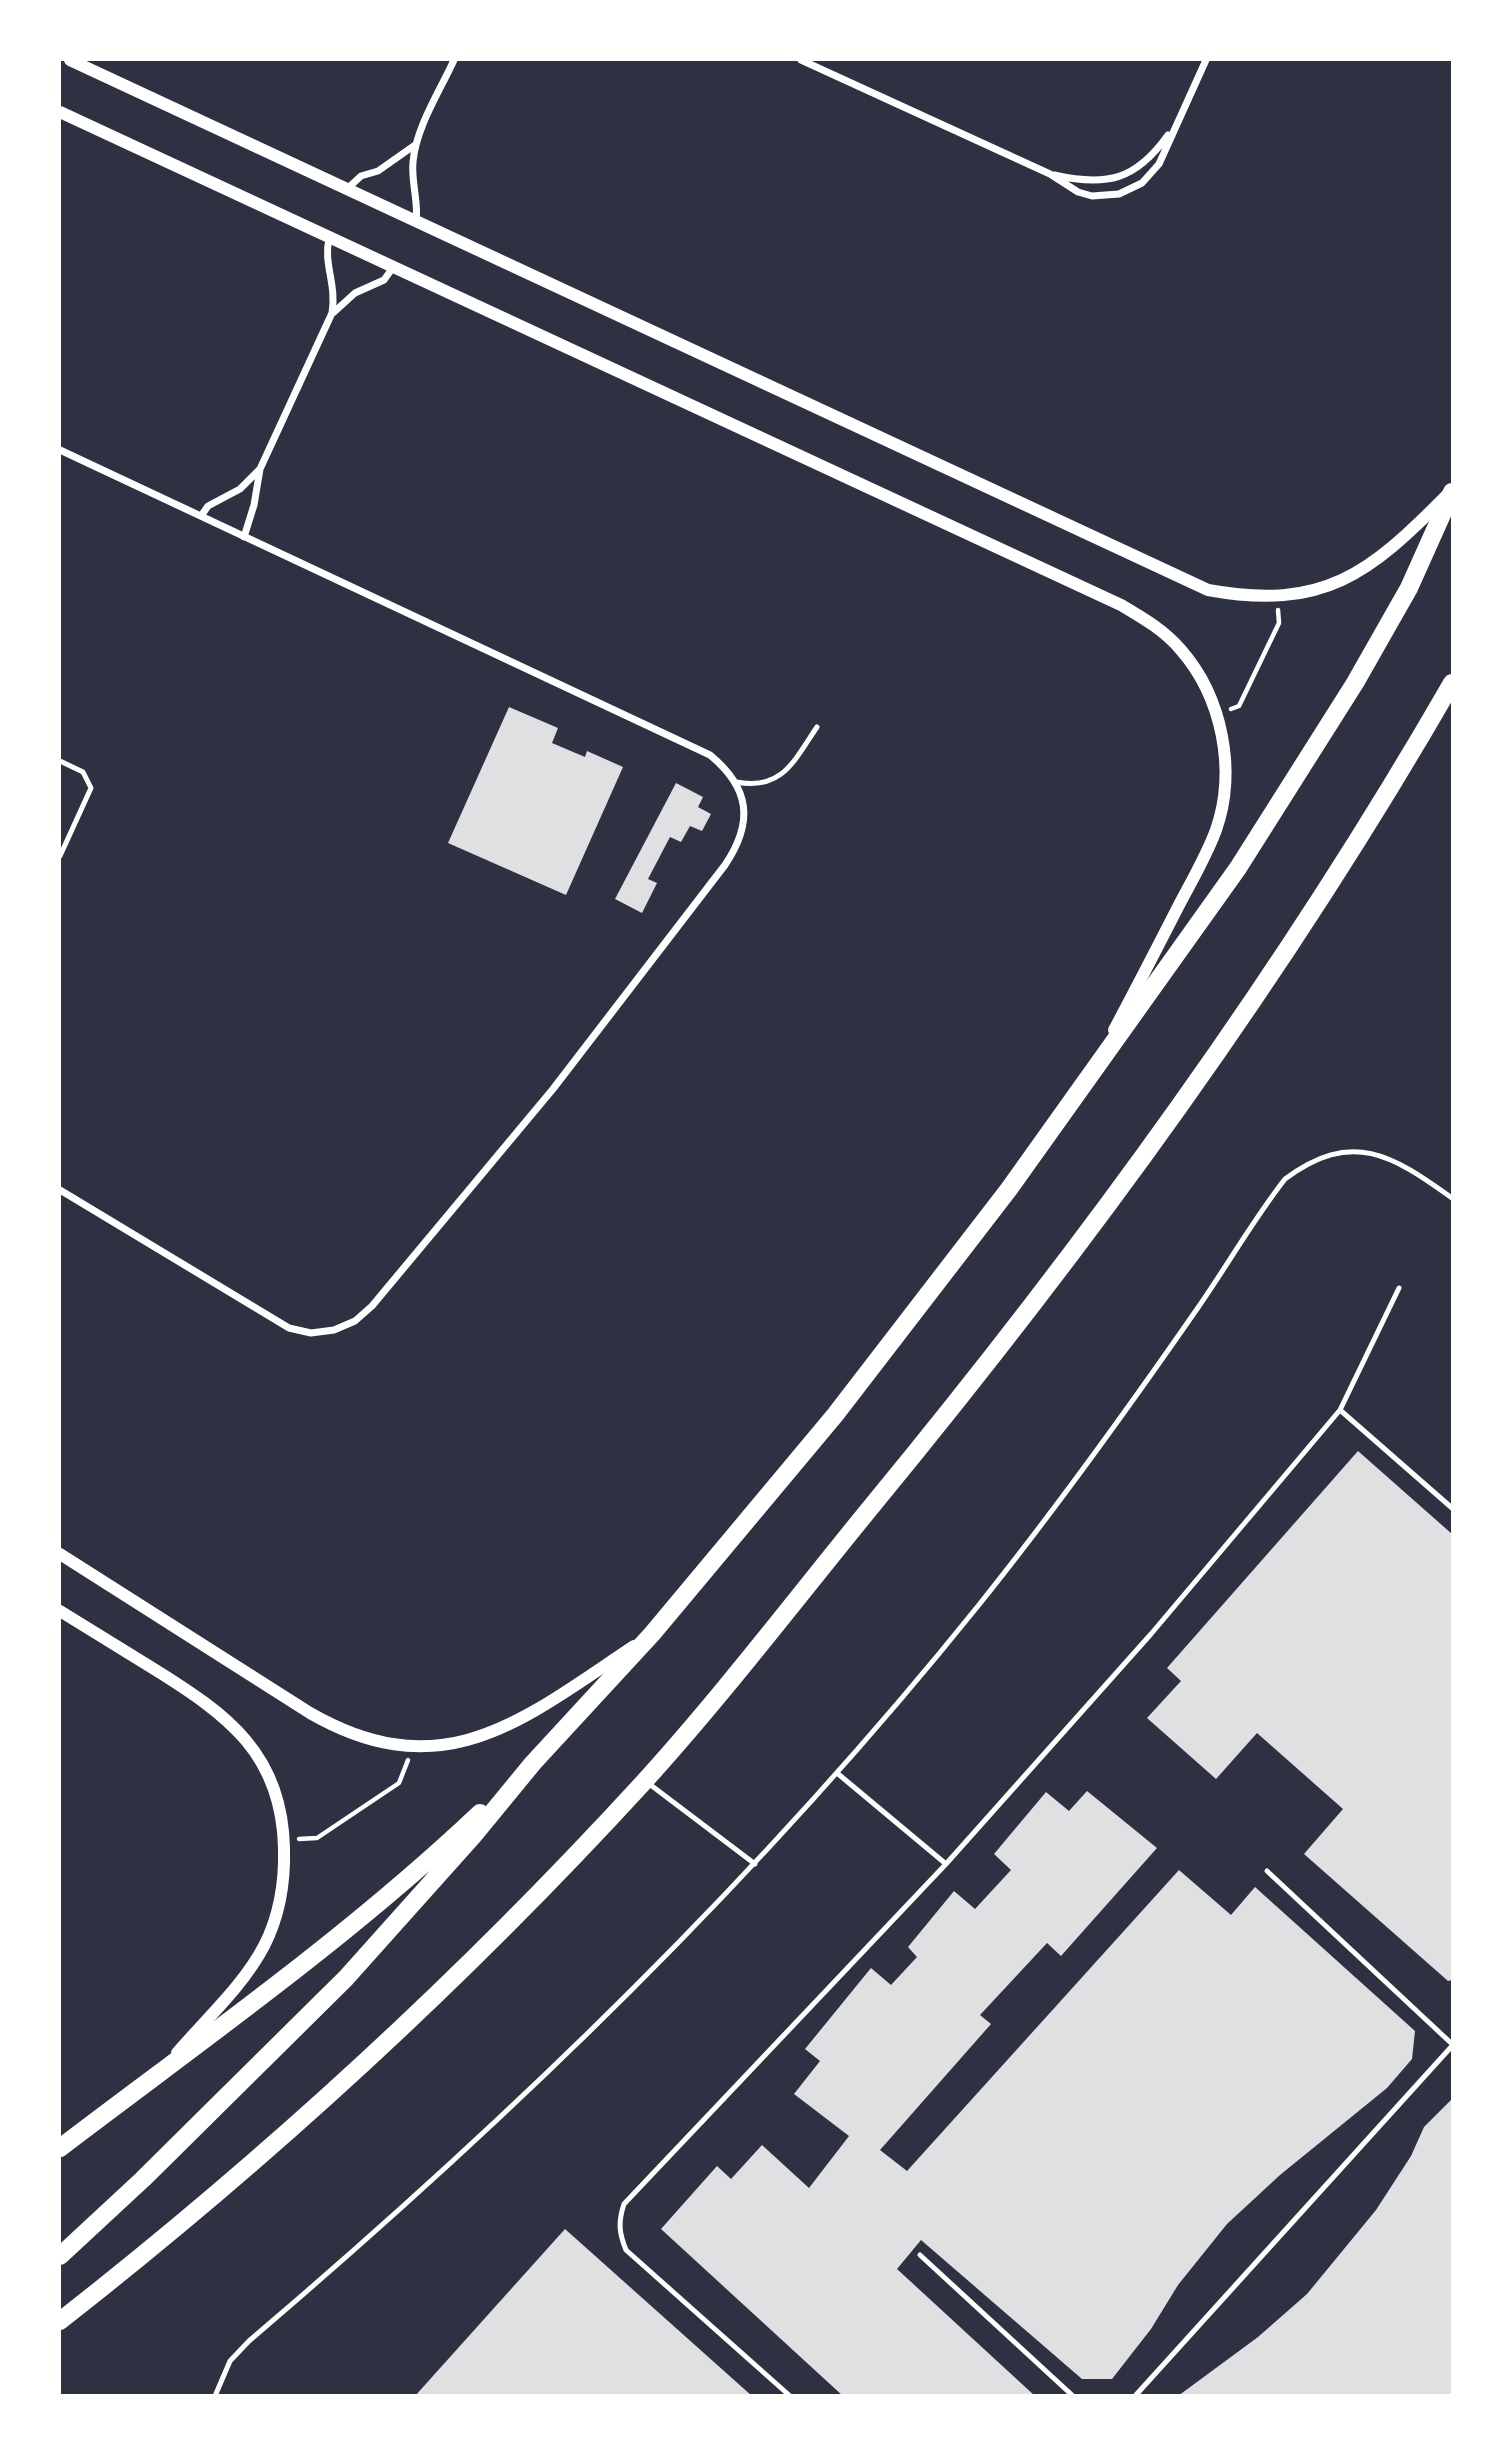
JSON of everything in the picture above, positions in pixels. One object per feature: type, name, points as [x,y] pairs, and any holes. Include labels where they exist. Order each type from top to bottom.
[{"type":"main road","points":[[60,2256],[143,2179],[346,1979],[429,1888],[533,1763],[652,1634],[835,1416],[1009,1189],[1238,868],[1298,776],[1409,587],[1452,491]]},
{"type":"main road","points":[[60,2321],[171,2231],[328,2094],[490,1941],[645,1781],[985,1367],[1147,1155],[1298,934],[1452,683]]},
{"type":"main road","points":[[60,2148],[260,1999],[355,1924],[446,1845],[533,1763]]},
{"type":"street","points":[[70,60],[1175,577],[1208,590],[1242,596],[1276,595],[1310,591],[1343,581],[1374,564],[1452,491]]},
{"type":"street","points":[[416,222],[417,207],[412,174],[416,144],[454,60]]},
{"type":"street","points":[[801,60],[1050,174],[1078,192],[1091,196],[1119,194],[1151,174],[1165,153],[1172,130],[1206,60]]},
{"type":"street","points":[[60,112],[1121,605],[1153,624],[1181,649],[1202,680],[1217,714],[1225,752],[1225,791],[1216,829],[1092,1073]]},
{"type":"street","points":[[1050,174],[1095,182],[1122,176],[1147,161],[1172,130]]},
{"type":"street","points":[[347,189],[361,176],[391,163],[416,144]]},
{"type":"street","points":[[244,537],[254,505],[260,469],[332,313],[335,285],[327,256],[329,239]]},
{"type":"street","points":[[332,313],[355,293],[384,280],[394,266]]},
{"type":"street","points":[[60,450],[693,746],[725,767],[736,782],[744,803],[744,825],[738,846],[725,865],[554,1089],[433,1234],[355,1321],[334,1331],[311,1333],[289,1328],[60,1190]]},
{"type":"street","points":[[201,516],[208,506],[240,489],[260,469]]},
{"type":"street","points":[[60,1554],[342,1731],[377,1743],[413,1747],[485,1737],[518,1722],[652,1634]]},
{"type":"street","points":[[60,1611],[224,1715],[248,1741],[266,1771],[278,1804],[284,1839],[285,1876],[278,1912],[264,1947],[243,1977],[163,2070]]},
{"type":"lane","points":[[736,782],[752,785],[767,783],[781,775],[817,727]]},
{"type":"lane","points":[[60,761],[83,772],[91,788],[60,856]]},
{"type":"lane","points":[[215,2396],[230,2361],[248,2341],[435,2180],[530,2092],[632,1992],[755,1864],[837,1773],[970,1615],[1058,1503],[1142,1388],[1285,1179],[1307,1163],[1333,1153],[1360,1151],[1387,1156],[1452,1198]]},
{"type":"lane","points":[[790,2396],[637,2262],[623,2242],[619,2219],[624,2204],[633,2191],[946,1864],[1152,1634],[1340,1410],[1399,1288]]},
{"type":"lane","points":[[1340,1410],[1452,1508]]},
{"type":"lane","points":[[837,1773],[946,1864]]},
{"type":"lane","points":[[645,1781],[755,1864]]},
{"type":"lane","points":[[1135,2396],[1452,2045],[1266,1871]]},
{"type":"lane","points":[[920,2255],[1073,2396]]},
{"type":"path","points":[[1217,714],[1240,706],[1279,623],[1276,595]]},
{"type":"path","points":[[284,1839],[317,1838],[398,1783],[413,1747]]},
{"type":"building","points":[[509,707],[558,728],[552,743],[585,757],[587,751],[623,767],[566,895],[448,843]]},
{"type":"building","points":[[676,783],[703,797],[698,807],[711,814],[702,831],[690,826],[681,842],[670,837],[648,879],[657,883],[642,913],[615,899]]},
{"type":"building","points":[[1358,1451],[1452,1534],[1452,1980],[1448,1981],[1304,1854],[1343,1809],[1257,1733],[1216,1779],[1147,1718],[1181,1681],[1167,1668]]},
{"type":"building","points":[[1087,1791],[1157,1848],[1061,1956],[1047,1943],[980,2015],[991,2024],[880,2150],[907,2171],[1179,1870],[1231,1915],[1255,1887],[1415,2031],[1412,2059],[1387,2088],[1280,2175],[1227,2224],[1178,2285],[1151,2329],[1112,2379],[1082,2379],[921,2240],[897,2269],[1035,2396],[843,2396],[661,2229],[717,2166],[731,2179],[762,2145],[809,2188],[849,2136],[794,2094],[820,2061],[805,2049],[871,1968],[891,1985],[917,1957],[908,1947],[954,1891],[975,1909],[1011,1870],[994,1854],[1046,1792],[1069,1811]]},
{"type":"building","points":[[1452,2099],[1452,2396],[1178,2396],[1258,2337],[1307,2294],[1376,2210],[1411,2156],[1424,2127]]},
{"type":"building","points":[[565,2229],[752,2396],[415,2396]]}]
